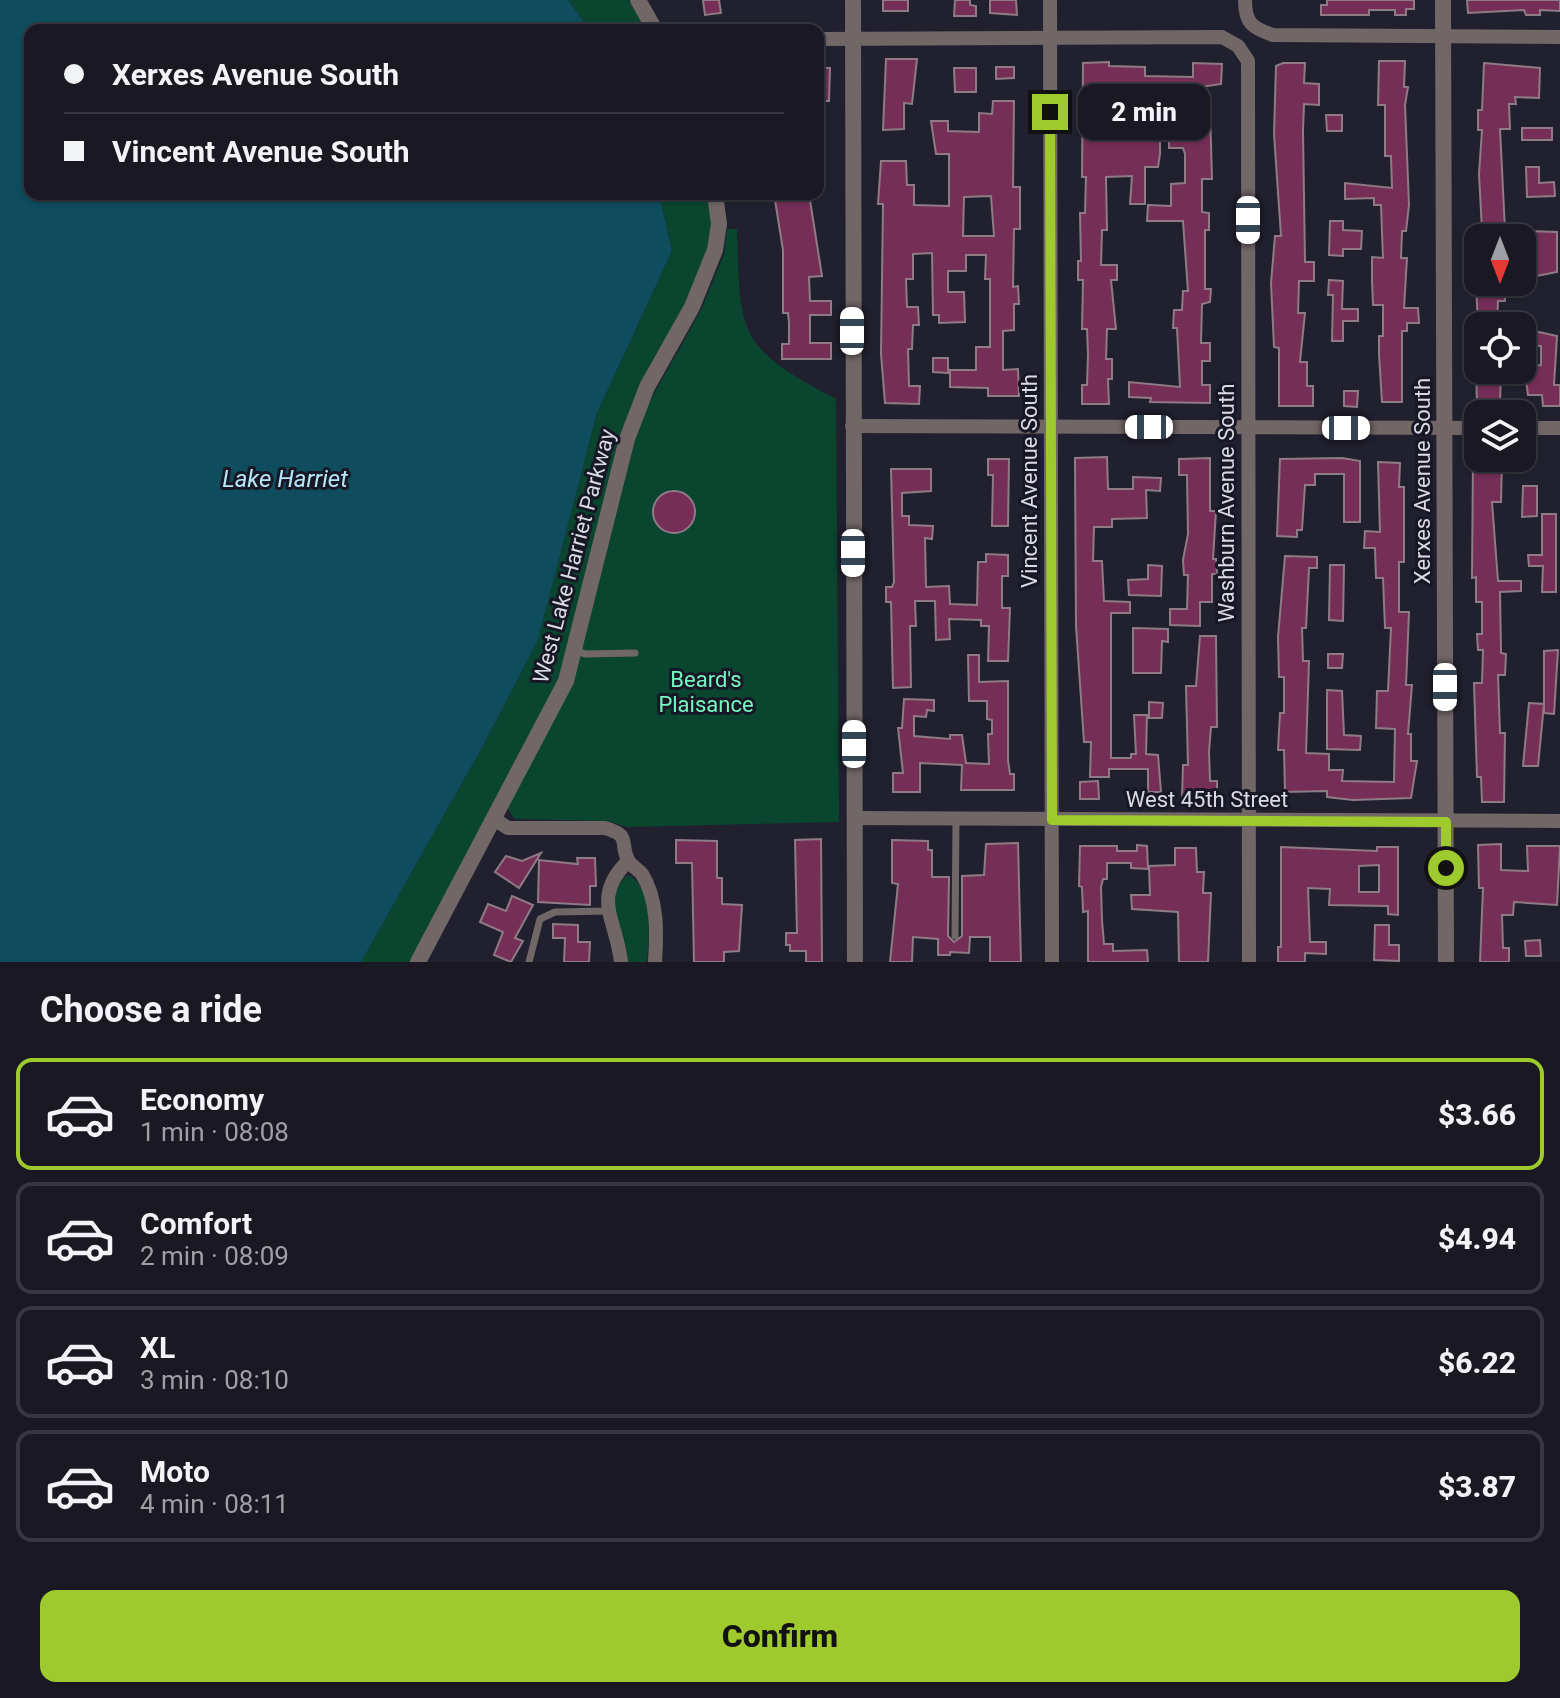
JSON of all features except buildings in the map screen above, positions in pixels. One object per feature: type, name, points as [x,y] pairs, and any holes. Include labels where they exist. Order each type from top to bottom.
[{"type":"street","points":[[638,0],[652,24]]},
{"type":"street","points":[[853,0],[855,962]]},
{"type":"street","name":"Vincent Avenue South","points":[[1050,0],[1052,962]]},
{"type":"street","points":[[1245,0],[1248,22],[1255,29],[1273,35],[1560,37]]},
{"type":"street","name":"Xerxes Avenue South","points":[[1443,0],[1446,962]]},
{"type":"street","points":[[824,38],[1050,36]]},
{"type":"street","name":"Washburn Avenue South","points":[[1050,36],[1222,37],[1238,46],[1248,61],[1249,962]]},
{"type":"street","name":"West Lake Harriet Parkway","points":[[418,962],[549,719],[576,650],[627,439],[647,387],[692,307],[715,250],[719,224],[716,200]]},
{"type":"street","points":[[852,426],[1464,428]]},
{"type":"street","points":[[1536,428],[1560,428]]},
{"type":"street","name":"West 45th Street","points":[[854,818],[1560,821]]},
{"type":"street","points":[[494,819],[508,828],[605,828],[619,832],[626,842],[628,861],[641,872],[650,891],[656,919],[655,962]]},
{"type":"street","points":[[621,962],[608,911],[610,883],[628,861]]},
{"type":"lane","points":[[576,650],[585,654],[635,653]]},
{"type":"lane","points":[[955,936],[956,819]]},
{"type":"lane","points":[[529,962],[540,919],[555,912],[608,911]]},
{"type":"green space","points":[[568,0],[628,0],[643,24],[586,24]]},
{"type":"green space","points":[[660,200],[710,200],[715,250],[647,387],[576,650],[418,962],[361,962],[484,744],[538,640],[597,413],[672,251]]},
{"type":"green space","name":"Beard's Plaisance","points":[[727,229],[737,229],[740,293],[751,335],[762,351],[780,366],[836,399],[839,822],[627,827],[608,821],[515,819],[507,808],[583,646],[641,417],[701,310],[724,254]]},
{"type":"green space","points":[[628,875],[637,881],[646,901],[649,927],[647,962],[627,962],[615,904],[620,883]]},
{"type":"water","name":"Lake Harriet","points":[[0,0],[568,0],[586,24],[24,24],[24,200],[660,200],[672,251],[597,413],[538,640],[484,744],[361,962],[0,962]]},
{"type":"route","points":[[1050,112],[1052,820],[1446,822],[1446,868]]}]
